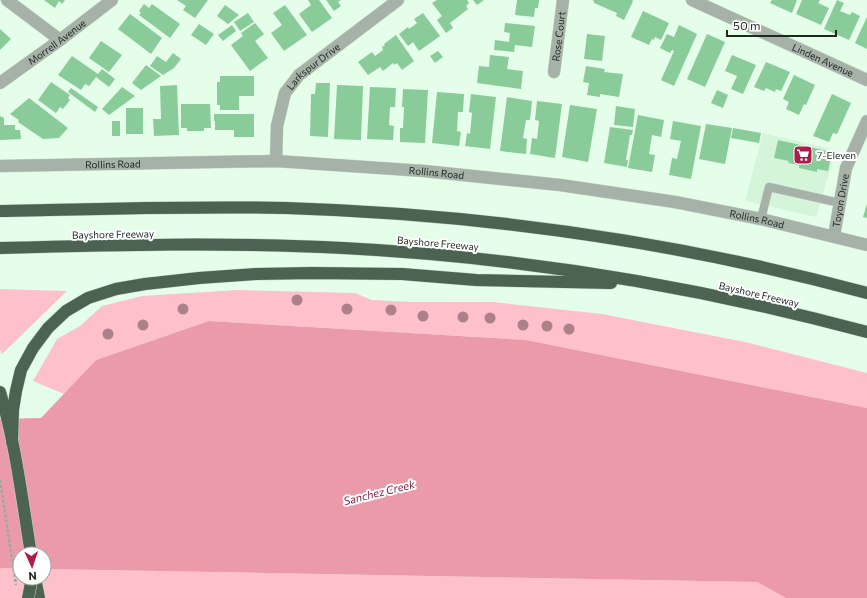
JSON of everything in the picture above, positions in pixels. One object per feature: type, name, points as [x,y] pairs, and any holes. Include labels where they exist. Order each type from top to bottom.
[{"type":"highway","points":[[0,211],[223,207],[279,208],[350,211],[471,221],[548,230],[667,249],[790,274],[867,294]]},
{"type":"highway","name":"Bayshore Freeway","points":[[0,248],[215,244],[343,248],[421,254],[522,264],[656,284],[778,310],[867,332]]},
{"type":"highway","points":[[12,442],[16,391],[21,370],[33,348],[48,328],[66,311],[88,298],[116,289],[145,284],[213,277],[256,274],[312,273],[402,274],[476,280],[656,284]]},
{"type":"highway","points":[[0,392],[6,411],[12,442],[30,546]]},
{"type":"highway","points":[[28,598],[30,586]]},
{"type":"highway","points":[[37,586],[39,598]]},
{"type":"street","points":[[7,0],[60,40]]},
{"type":"street","name":"Morrell Avenue","points":[[0,83],[112,0]]},
{"type":"street","name":"Larkspur Drive","points":[[276,161],[277,126],[285,93],[299,75],[398,0]]},
{"type":"street","name":"Rose Court","points":[[554,72],[563,0]]},
{"type":"street","name":"Linden Avenue","points":[[692,0],[867,80]]},
{"type":"street","name":"Toyon Drive","points":[[834,236],[846,168],[867,121]]},
{"type":"street","name":"Rollins Road","points":[[0,166],[276,161],[424,171],[560,185],[675,202],[761,219],[867,245]]},
{"type":"lane","points":[[761,219],[769,187],[840,203]]},
{"type":"path","points":[[0,480],[17,590]]},
{"type":"shaded area","points":[[763,133],[836,150],[816,217],[745,201]]},
{"type":"shaded area","points":[[0,289],[67,291],[2,354],[0,350]]},
{"type":"shaded area","points":[[237,290],[355,293],[372,300],[411,302],[493,302],[602,314],[745,342],[867,373],[867,408],[526,340],[209,321],[96,360],[64,394],[33,381],[57,339],[80,326],[102,306],[142,296]]},
{"type":"shaded area","points":[[0,568],[12,569],[12,586],[52,586],[52,569],[757,582],[786,598],[0,598]]},
{"type":"water","name":"Sanchez Creek","points":[[209,321],[526,340],[867,408],[867,598],[786,598],[757,582],[52,569],[52,546],[12,546],[12,569],[0,568],[0,419],[41,418],[96,360]]},
{"type":"building","points":[[44,0],[65,0],[62,4],[59,1],[55,8]]},
{"type":"building","points":[[177,0],[208,0],[195,18],[183,10],[186,6]]},
{"type":"building","points":[[308,0],[319,0],[332,18],[312,32],[299,14],[311,5]]},
{"type":"building","points":[[326,0],[341,0],[338,2],[341,6],[334,11]]},
{"type":"building","points":[[437,0],[467,0],[469,3],[466,6],[468,9],[450,23],[453,28],[446,33],[437,20],[442,16],[432,3]]},
{"type":"building","points":[[473,0],[484,0],[477,5]]},
{"type":"building","points":[[517,0],[539,0],[538,8],[535,8],[534,17],[515,15]]},
{"type":"building","points":[[592,0],[633,1],[624,20],[616,16],[617,13],[594,3]]},
{"type":"building","points":[[772,0],[797,0],[792,13],[770,3]]},
{"type":"building","points":[[802,0],[820,0],[818,3],[829,8],[821,25],[796,14]]},
{"type":"building","points":[[837,0],[844,3],[840,11],[850,15],[852,12],[860,16],[849,40],[824,29]]},
{"type":"building","points":[[144,4],[149,8],[152,4],[180,24],[170,38],[139,15],[141,13],[139,11]]},
{"type":"building","points":[[225,5],[239,15],[228,24],[217,16]]},
{"type":"building","points":[[285,5],[307,35],[284,51],[271,33],[282,25],[273,13]]},
{"type":"building","points":[[643,11],[669,23],[661,40],[655,37],[649,45],[631,37]]},
{"type":"building","points":[[248,13],[254,22],[240,31],[234,22]]},
{"type":"building","points":[[423,13],[440,36],[419,51],[413,42],[408,46],[399,34],[408,27],[409,29],[417,23],[414,19]]},
{"type":"building","points":[[130,14],[162,38],[151,54],[118,29]]},
{"type":"building","points":[[867,17],[867,49],[855,43]]},
{"type":"building","points":[[255,23],[264,34],[255,41],[268,58],[250,71],[231,45],[243,36],[241,33]]},
{"type":"building","points":[[505,23],[535,26],[532,47],[515,45],[514,52],[494,50],[495,40],[509,42],[510,33],[504,32]]},
{"type":"building","points":[[199,24],[214,34],[206,45],[191,35]]},
{"type":"building","points":[[232,25],[236,31],[223,41],[218,35]]},
{"type":"building","points":[[679,25],[697,34],[674,86],[661,80],[674,51],[672,50],[670,53],[660,48],[667,34],[674,37]]},
{"type":"building","points":[[0,29],[11,39],[0,50]]},
{"type":"building","points":[[587,34],[605,36],[602,61],[584,59]]},
{"type":"building","points":[[707,34],[725,42],[705,87],[687,79]]},
{"type":"building","points":[[396,35],[414,61],[402,70],[397,63],[394,65],[393,63],[383,71],[380,67],[368,75],[358,62],[372,52],[375,56],[383,50],[382,47],[385,45],[384,44]]},
{"type":"building","points":[[101,41],[122,55],[109,72],[89,58]]},
{"type":"building","points":[[438,51],[443,57],[435,63],[430,56]]},
{"type":"building","points":[[173,53],[181,59],[174,68],[163,75],[150,66],[157,56],[166,62]]},
{"type":"building","points":[[490,55],[509,57],[507,69],[523,71],[521,89],[477,83],[479,66],[489,67]]},
{"type":"building","points":[[732,55],[756,65],[743,94],[731,89],[737,76],[725,71]]},
{"type":"building","points":[[72,56],[98,74],[102,69],[115,79],[109,87],[96,77],[89,86],[85,84],[81,90],[58,75]]},
{"type":"building","points":[[766,62],[790,72],[781,91],[776,89],[775,92],[766,88],[764,91],[754,87]]},
{"type":"building","points":[[146,65],[161,76],[141,90],[132,83]]},
{"type":"building","points":[[586,66],[605,69],[604,72],[623,74],[619,97],[600,94],[600,97],[587,95],[589,83],[583,82]]},
{"type":"building","points":[[794,75],[815,85],[806,105],[804,104],[799,115],[786,109],[789,102],[783,99]]},
{"type":"building","points":[[220,76],[254,76],[254,96],[239,96],[239,110],[220,110],[220,105],[217,105],[217,82],[220,82]]},
{"type":"building","points":[[51,82],[70,95],[68,98],[70,100],[63,109],[60,107],[56,113],[38,100]]},
{"type":"building","points":[[316,83],[330,83],[328,137],[310,136],[311,94],[315,94]]},
{"type":"building","points":[[177,85],[179,135],[154,136],[153,119],[161,119],[160,86]]},
{"type":"building","points":[[337,85],[363,86],[361,140],[334,139]]},
{"type":"building","points":[[122,87],[135,96],[109,115],[102,109]]},
{"type":"building","points":[[370,87],[396,88],[395,107],[390,107],[389,125],[394,126],[393,140],[367,139]]},
{"type":"building","points":[[71,88],[98,107],[95,112],[68,92]]},
{"type":"building","points":[[403,89],[428,90],[425,143],[400,142],[400,128],[403,128]]},
{"type":"building","points":[[717,90],[728,95],[723,108],[711,103]]},
{"type":"building","points":[[437,92],[464,94],[463,112],[458,112],[457,131],[461,132],[459,146],[432,143]]},
{"type":"building","points":[[471,94],[496,97],[490,149],[465,146],[467,133],[470,134],[472,113],[469,112]]},
{"type":"building","points":[[832,94],[851,103],[837,134],[833,133],[829,142],[813,136]]},
{"type":"building","points":[[507,97],[532,101],[530,120],[526,120],[523,138],[527,139],[526,154],[500,151]]},
{"type":"building","points":[[29,98],[68,128],[59,138],[43,139],[18,122],[19,120],[10,114]]},
{"type":"building","points":[[537,101],[562,104],[555,158],[530,154],[532,138],[537,139],[539,121],[535,120]]},
{"type":"building","points":[[181,104],[210,104],[211,128],[204,128],[204,131],[187,131],[187,128],[181,128]]},
{"type":"building","points":[[570,105],[597,109],[588,162],[562,157]]},
{"type":"building","points":[[616,106],[635,109],[633,127],[614,125]]},
{"type":"building","points":[[126,108],[143,108],[143,134],[126,134]]},
{"type":"building","points":[[214,114],[254,114],[254,137],[234,137],[234,130],[215,130]]},
{"type":"building","points":[[638,115],[664,120],[661,137],[652,135],[649,154],[655,155],[652,172],[628,168]]},
{"type":"building","points":[[0,116],[4,118],[4,125],[15,125],[15,130],[20,130],[21,139],[0,140]]},
{"type":"building","points":[[112,121],[120,121],[120,136],[112,136]]},
{"type":"building","points":[[673,121],[701,126],[691,179],[669,175],[672,158],[677,159],[681,141],[670,139]]},
{"type":"building","points":[[706,124],[732,128],[725,164],[699,159]]},
{"type":"building","points":[[610,127],[633,130],[632,135],[630,135],[626,160],[628,160],[627,167],[604,163]]},
{"type":"building","points":[[733,128],[761,133],[759,143],[731,138]]},
{"type":"building","name":"7-Eleven","points":[[778,140],[832,152],[828,171],[817,169],[817,172],[799,168],[799,165],[788,163],[789,161],[774,158]]},
{"type":"building","points":[[867,204],[867,218],[863,217]]},
{"type":"place","name":"7-Eleven","points":[[803,155]]}]
